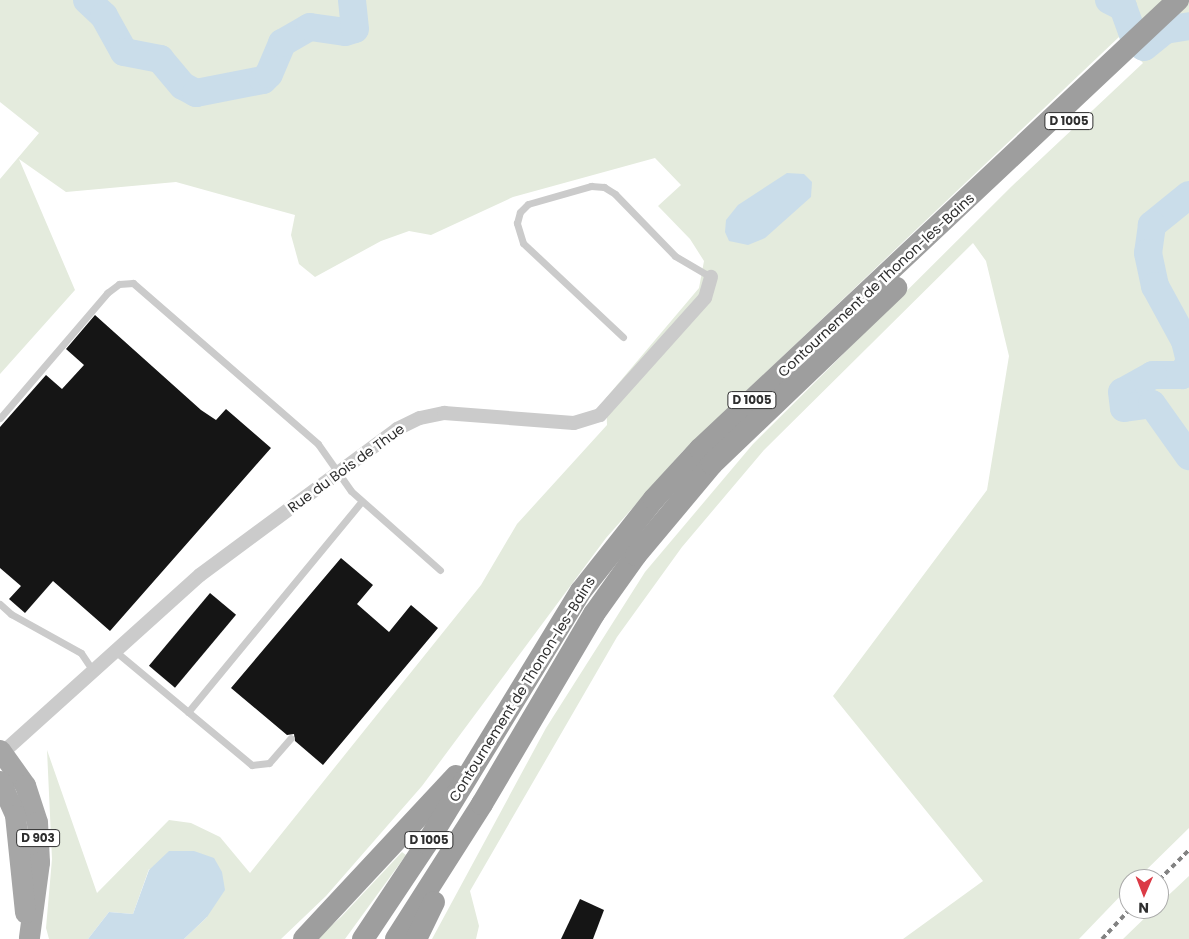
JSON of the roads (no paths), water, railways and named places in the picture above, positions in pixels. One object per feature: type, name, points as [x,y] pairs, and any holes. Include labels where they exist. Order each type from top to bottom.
[{"type":"highway","name":"Contournement de Thonon-les-Bains","points":[[396,939],[482,804],[594,614],[667,516],[746,430],[1178,0]]},
{"type":"highway","name":"Contournement de Thonon-les-Bains","points":[[363,939],[427,843],[581,591],[654,499],[700,449],[946,231],[1189,7]]},
{"type":"highway","points":[[304,939],[415,823],[490,738]]},
{"type":"highway","points":[[416,939],[482,804]]},
{"type":"main road","name":"D 903","points":[[1,753],[25,785],[37,822],[38,862],[30,938]]},
{"type":"main road","name":"D 903","points":[[0,781],[16,821],[30,938]]},
{"type":"street","name":"Rue du Bois de Thue","points":[[1,753],[200,575],[397,428],[435,414],[461,413],[564,423],[592,420],[608,408],[704,298],[711,277]]},
{"type":"lane","points":[[623,337],[524,243],[517,223],[520,212],[528,204],[590,186],[604,187],[615,194],[675,256],[711,277]]},
{"type":"lane","points":[[0,418],[107,293],[119,284],[129,282],[139,286],[314,440],[337,474],[362,501],[440,570]]},
{"type":"lane","points":[[188,712],[362,501]]},
{"type":"lane","points":[[0,604],[11,614],[81,653],[93,671]]},
{"type":"lane","points":[[115,651],[255,766],[271,761],[291,738]]},
{"type":"water","points":[[787,173],[804,174],[812,182],[811,197],[765,238],[748,245],[729,241],[725,232],[726,220],[738,205]]},
{"type":"water","points":[[169,851],[194,851],[214,858],[222,872],[225,890],[207,917],[184,939],[88,939],[109,912],[133,914],[149,870]]},
{"type":"waterway","points":[[87,0],[104,16],[124,52],[160,59],[183,86],[196,93],[263,80],[269,74],[282,43],[310,27],[345,32],[355,29],[352,0]]},
{"type":"waterway","points":[[1109,0],[1123,7],[1136,42],[1144,47],[1165,30],[1189,26]]},
{"type":"waterway","points":[[1189,195],[1152,225],[1148,253],[1155,286],[1185,341],[1189,357]]},
{"type":"waterway","points":[[1189,363],[1182,375],[1153,375],[1122,392],[1124,408],[1152,404],[1189,456]]},
{"type":"railway","points":[[1169,870],[1189,850]]},
{"type":"railway","points":[[1102,939],[1121,919]]}]
